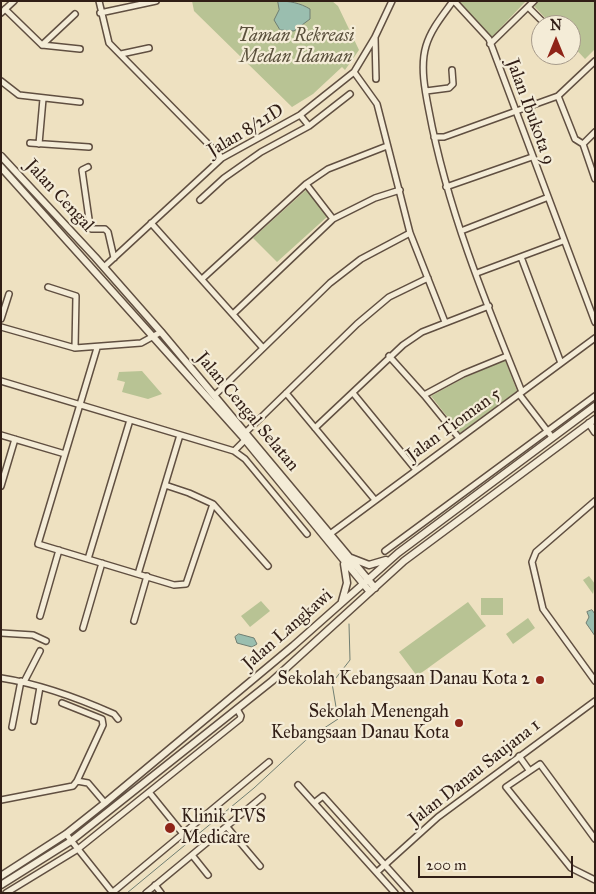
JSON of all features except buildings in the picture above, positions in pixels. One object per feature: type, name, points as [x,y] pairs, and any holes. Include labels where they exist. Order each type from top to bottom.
[{"type":"street","points":[[14,1],[3,11],[42,46],[80,49]]},
{"type":"street","points":[[99,1],[100,13],[109,42],[222,158]]},
{"type":"street","points":[[100,13],[156,1]]},
{"type":"street","name":"Jalan 8/21D","points":[[104,267],[222,158],[301,114],[354,72],[375,37],[392,1]]},
{"type":"street","points":[[454,1],[438,22],[426,47],[424,68],[426,91],[434,137],[454,211],[520,393],[552,437]]},
{"type":"street","name":"Jalan Ibukota 9","points":[[454,1],[489,39],[546,198],[595,322]]},
{"type":"street","points":[[490,44],[534,1]]},
{"type":"street","points":[[528,7],[536,15]]},
{"type":"street","points":[[42,46],[75,14]]},
{"type":"street","points":[[375,37],[376,79]]},
{"type":"street","points":[[121,54],[149,48]]},
{"type":"street","points":[[434,137],[444,137],[558,96],[595,61]]},
{"type":"street","points":[[426,91],[449,88],[453,84],[452,70]]},
{"type":"street","points":[[354,72],[377,104],[410,233],[445,322]]},
{"type":"street","points":[[1,81],[19,95],[80,102]]},
{"type":"street","points":[[200,200],[224,178],[261,152],[310,125],[350,94]]},
{"type":"street","points":[[558,96],[575,139],[583,144],[595,179]]},
{"type":"street","points":[[39,144],[43,99]]},
{"type":"street","points":[[301,114],[310,125]]},
{"type":"street","points":[[583,144],[595,132]]},
{"type":"street","points":[[30,143],[89,147]]},
{"type":"street","points":[[202,278],[306,184],[335,166],[387,146]]},
{"type":"street","name":"Jalan Cengal","points":[[1,156],[95,257]]},
{"type":"street","points":[[446,187],[532,157]]},
{"type":"street","name":"Jalan Cengal","points":[[1,167],[89,263]]},
{"type":"street","points":[[88,167],[82,170],[90,226],[91,229],[105,229],[108,232],[114,258]]},
{"type":"street","points":[[306,184],[333,219]]},
{"type":"street","points":[[233,314],[333,219],[368,202],[400,190]]},
{"type":"street","points":[[461,231],[546,198]]},
{"type":"street","points":[[151,223],[264,348]]},
{"type":"street","points":[[215,395],[330,283],[384,245],[410,233]]},
{"type":"street","points":[[477,273],[563,241]]},
{"type":"street","name":"Jalan Cengal Selatan","points":[[95,257],[215,395],[245,436],[372,590]]},
{"type":"street","points":[[521,257],[561,363]]},
{"type":"street","name":"Jalan Cengal Selatan","points":[[89,263],[245,436],[330,534],[346,558]]},
{"type":"street","points":[[234,451],[245,436],[286,393],[389,297],[428,278]]},
{"type":"street","points":[[48,287],[76,296],[75,348]]},
{"type":"street","points":[[1,319],[9,294]]},
{"type":"street","points":[[315,428],[389,356],[422,332],[489,306]]},
{"type":"street","points":[[1,327],[75,348],[97,348],[141,343],[161,332]]},
{"type":"street","name":"Jalan Tioman 5","points":[[330,534],[595,338]]},
{"type":"street","points":[[97,348],[38,544],[174,585],[186,584],[213,504]]},
{"type":"street","points":[[389,356],[459,438]]},
{"type":"street","points":[[424,395],[463,374],[508,356]]},
{"type":"street","points":[[1,381],[234,451],[245,459],[307,534]]},
{"type":"street","points":[[286,393],[375,500]]},
{"type":"street","points":[[352,393],[416,470]]},
{"type":"street","points":[[384,551],[595,396]]},
{"type":"street","points":[[592,408],[592,421],[595,432]]},
{"type":"street","name":"Jalan Langkawi","points":[[1,876],[66,834],[341,604],[398,553],[592,408]]},
{"type":"street","points":[[88,559],[130,420]]},
{"type":"street","points":[[575,420],[592,421]]},
{"type":"street","name":"Jalan Langkawi","points":[[1,885],[71,841],[272,682],[404,561],[592,421]]},
{"type":"street","points":[[1,435],[65,454]]},
{"type":"street","points":[[138,574],[180,435]]},
{"type":"street","points":[[1,486],[15,439]]},
{"type":"street","points":[[164,485],[189,493],[213,504],[268,566]]},
{"type":"street","points":[[595,501],[536,552],[532,562],[543,610],[595,681]]},
{"type":"street","points":[[40,616],[59,550]]},
{"type":"street","points":[[341,604],[347,583],[346,558],[369,565],[380,564],[398,553]]},
{"type":"street","points":[[83,628],[102,563]]},
{"type":"street","points":[[134,620],[147,576]]},
{"type":"street","points":[[1,634],[33,635],[46,641]]},
{"type":"street","points":[[12,727],[22,682],[40,651]]},
{"type":"street","points":[[1,678],[40,687],[83,701],[114,714],[118,719]]},
{"type":"street","points":[[34,721],[40,687]]},
{"type":"street","points":[[80,710],[83,701]]},
{"type":"street","name":"Jalan Danau Saujana 1","points":[[376,872],[438,818],[595,701]]},
{"type":"street","points":[[1,800],[48,793],[73,786],[77,781],[103,725],[102,719],[62,703]]},
{"type":"street","points":[[6,893],[78,849],[240,719],[242,716],[237,709]]},
{"type":"street","points":[[519,756],[530,770]]},
{"type":"street","points":[[174,758],[181,766]]},
{"type":"street","points":[[66,834],[113,892],[269,762]]},
{"type":"street","points":[[595,839],[540,764],[506,787],[571,868],[595,880]]},
{"type":"street","points":[[77,781],[88,784],[105,803]]},
{"type":"street","points":[[298,785],[395,893]]},
{"type":"street","points":[[149,792],[183,834]]},
{"type":"street","points":[[314,803],[323,796],[410,893]]},
{"type":"street","points":[[146,893],[262,797]]},
{"type":"street","points":[[227,827],[260,866]]},
{"type":"street","points":[[192,855],[208,875]]},
{"type":"street","points":[[155,885],[162,893]]},
{"type":"green space","name":"Taman Rekreasi Medan Idaman","points":[[192,1],[332,1],[338,6],[359,50],[345,70],[342,67],[313,94],[292,107],[194,11]]},
{"type":"green space","points":[[459,1],[526,1],[491,38]]},
{"type":"green space","points":[[539,1],[595,1],[595,49],[585,59],[581,55],[581,15],[543,15],[534,6]]},
{"type":"green space","points":[[306,190],[328,216],[277,262],[253,238]]},
{"type":"green space","points":[[505,360],[517,391],[460,433],[431,396],[464,378]]},
{"type":"green space","points":[[142,371],[162,394],[148,399],[122,392],[125,382],[117,380],[119,372]]},
{"type":"green space","points":[[589,576],[595,584],[593,594],[583,580]]},
{"type":"green space","points":[[481,598],[503,598],[503,615],[481,615]]},
{"type":"green space","points":[[261,601],[270,611],[250,627],[241,616]]},
{"type":"green space","points":[[468,602],[486,626],[417,676],[399,652]]},
{"type":"green space","points":[[528,618],[535,628],[513,644],[506,634]]},
{"type":"shaded area","points":[[278,1],[295,3],[310,9],[310,19],[294,31],[280,30],[274,20],[279,10]]},
{"type":"shaded area","points":[[592,610],[595,614],[595,636],[586,623],[589,617],[587,612]]},
{"type":"shaded area","points":[[239,634],[254,638],[257,644],[252,647],[237,643],[235,637]]},
{"type":"waterway","points":[[127,893],[254,788],[306,740],[338,719],[332,683],[350,660],[349,624]]},
{"type":"place","name":"Sekolah Kebangsaan Danau Kota 2","points":[[540,680]]},
{"type":"place","name":"Sekolah Menengah Kebangsaan Danau Kota","points":[[459,723]]},
{"type":"place","name":"Klinik TVS Medicare","points":[[170,828]]}]
